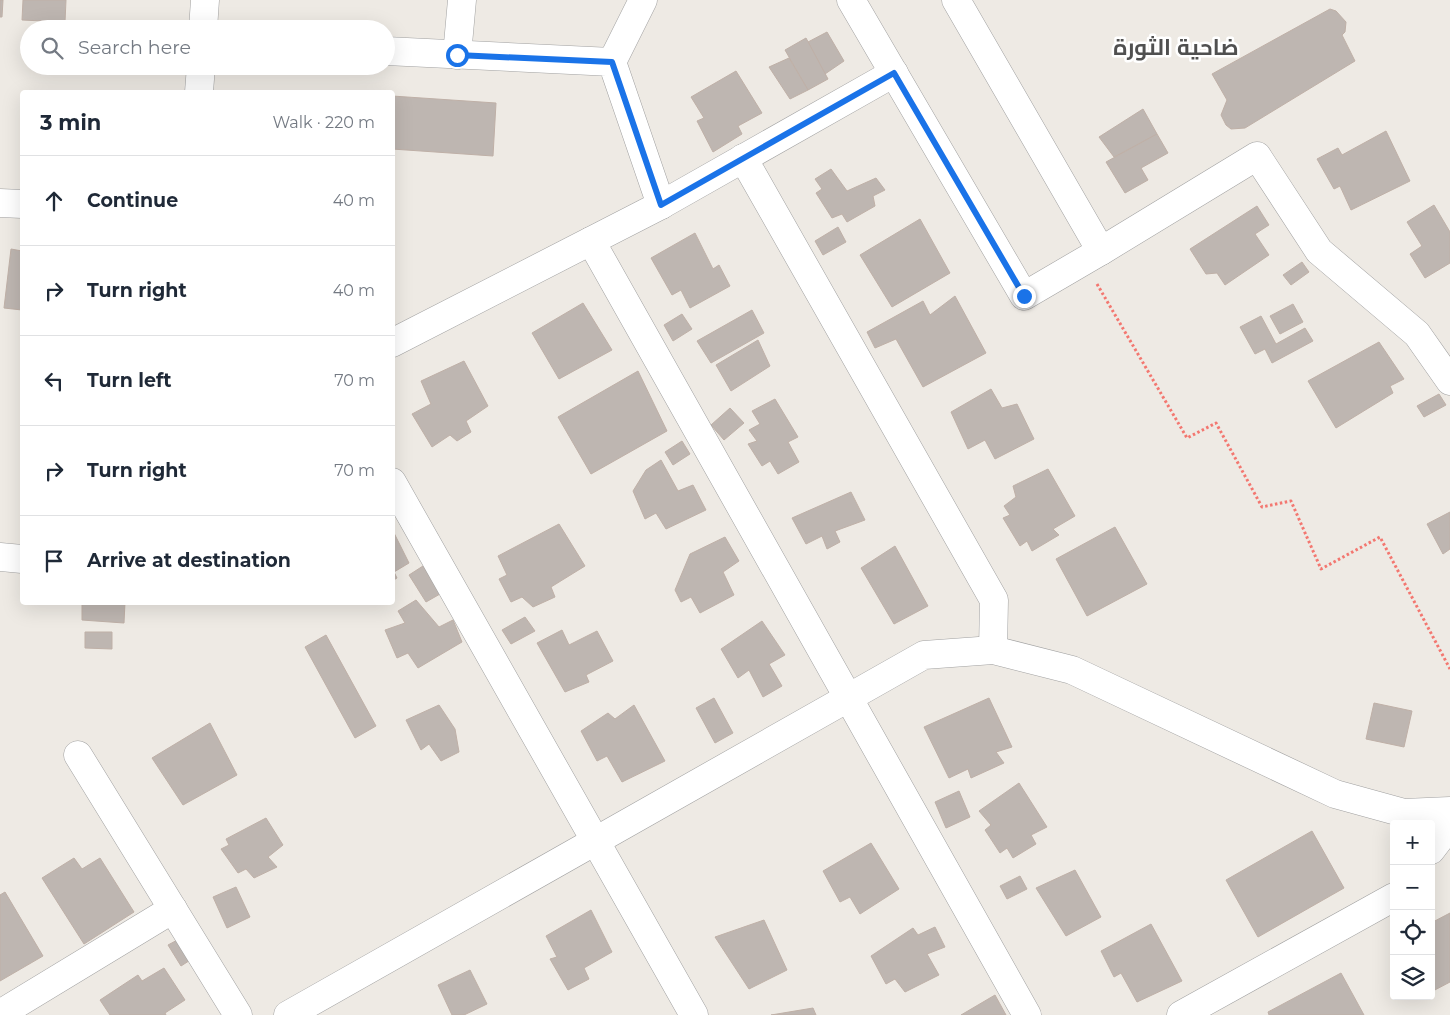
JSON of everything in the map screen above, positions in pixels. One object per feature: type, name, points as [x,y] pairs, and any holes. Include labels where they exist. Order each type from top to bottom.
[{"type":"street","points":[[204,20],[205,0]]},
{"type":"street","points":[[457,55],[462,0]]},
{"type":"street","points":[[643,0],[612,62],[661,205]]},
{"type":"street","points":[[851,0],[1024,296],[1257,156],[1319,251],[1417,334],[1450,382]]},
{"type":"street","points":[[956,0],[1093,256]]},
{"type":"street","points":[[395,52],[612,62]]},
{"type":"street","points":[[395,341],[661,205],[894,73]]},
{"type":"street","points":[[199,90],[200,75]]},
{"type":"street","points":[[743,158],[994,600],[993,650]]},
{"type":"street","points":[[0,203],[20,204]]},
{"type":"street","points":[[591,241],[1027,1015]]},
{"type":"street","points":[[395,487],[694,1015]]},
{"type":"street","points":[[0,557],[20,559]]},
{"type":"street","points":[[288,1015],[924,655],[993,650],[1072,670],[1336,794],[1404,814],[1450,811]]},
{"type":"street","points":[[78,755],[238,1015]]},
{"type":"street","points":[[1435,845],[1450,825]]},
{"type":"street","points":[[1181,1015],[1218,1006],[1390,899]]},
{"type":"street","points":[[0,1014],[172,909]]},
{"type":"path","points":[[1093,256],[1187,438],[1216,423],[1262,507],[1291,501],[1320,569],[1380,537],[1450,669]]},
{"type":"building","points":[[0,0],[3,0],[2,17],[0,17]]},
{"type":"building","points":[[23,0],[66,0],[65,20],[22,20]]},
{"type":"building","points":[[1330,9],[1336,11],[1346,22],[1345,32],[1342,35],[1355,61],[1245,128],[1231,129],[1226,125],[1221,115],[1227,100],[1212,74]]},
{"type":"building","points":[[827,32],[844,61],[825,74],[808,42]]},
{"type":"building","points":[[806,38],[828,79],[808,90],[785,50]]},
{"type":"building","points":[[789,58],[808,90],[790,99],[769,67]]},
{"type":"building","points":[[736,71],[762,113],[738,126],[742,134],[713,152],[697,121],[704,118],[691,97]]},
{"type":"building","points":[[395,96],[496,103],[493,156],[395,149]]},
{"type":"building","points":[[1143,109],[1157,134],[1114,157],[1099,137]]},
{"type":"building","points":[[1386,131],[1410,181],[1351,210],[1340,186],[1334,189],[1317,159],[1338,148],[1342,155]]},
{"type":"building","points":[[1157,134],[1168,153],[1141,168],[1148,180],[1125,193],[1106,162]]},
{"type":"building","points":[[831,169],[847,191],[876,178],[885,190],[873,196],[875,206],[847,222],[842,214],[832,218],[816,193],[822,189],[815,179]]},
{"type":"building","points":[[1434,205],[1450,232],[1450,263],[1425,278],[1410,254],[1422,246],[1407,222]]},
{"type":"building","points":[[1257,206],[1269,225],[1255,234],[1269,255],[1225,285],[1217,273],[1206,274],[1190,249]]},
{"type":"building","points":[[920,219],[950,273],[892,307],[860,255]]},
{"type":"building","points":[[838,227],[846,242],[823,255],[815,241]]},
{"type":"building","points":[[695,233],[713,269],[719,265],[730,286],[690,308],[681,290],[672,295],[651,258]]},
{"type":"building","points":[[11,249],[20,251],[20,310],[4,308]]},
{"type":"building","points":[[1302,262],[1309,272],[1291,285],[1283,275]]},
{"type":"building","points":[[955,296],[986,353],[923,387],[896,339],[875,348],[867,332],[923,301],[930,315]]},
{"type":"building","points":[[583,303],[612,350],[559,379],[532,333]]},
{"type":"building","points":[[1293,304],[1303,322],[1280,334],[1270,316]]},
{"type":"building","points":[[752,310],[764,333],[711,363],[697,341]]},
{"type":"building","points":[[682,314],[692,329],[673,341],[664,325]]},
{"type":"building","points":[[1261,316],[1276,344],[1305,328],[1313,341],[1272,363],[1265,349],[1255,354],[1240,327]]},
{"type":"building","points":[[758,340],[770,366],[731,391],[716,365]]},
{"type":"building","points":[[1379,342],[1404,379],[1390,386],[1393,393],[1336,428],[1308,381]]},
{"type":"building","points":[[464,361],[488,406],[466,421],[471,432],[457,441],[450,435],[432,447],[412,414],[431,404],[421,381]]},
{"type":"building","points":[[638,371],[667,431],[591,474],[558,417]]},
{"type":"building","points":[[991,389],[1002,408],[1017,404],[1034,439],[995,459],[985,440],[968,449],[951,412]]},
{"type":"building","points":[[1439,394],[1446,405],[1424,417],[1417,406]]},
{"type":"building","points":[[775,399],[798,437],[788,442],[799,462],[778,474],[770,461],[762,466],[748,444],[757,441],[749,430],[760,424],[752,411]]},
{"type":"building","points":[[730,408],[744,423],[724,440],[711,425]]},
{"type":"building","points":[[682,441],[690,454],[673,465],[665,452]]},
{"type":"building","points":[[661,460],[678,491],[693,485],[706,510],[666,529],[656,513],[645,519],[633,491],[646,470]]},
{"type":"building","points":[[1048,469],[1075,516],[1053,529],[1059,535],[1032,551],[1027,541],[1020,546],[1003,518],[1010,515],[1004,506],[1016,497],[1013,486]]},
{"type":"building","points":[[851,492],[865,520],[835,531],[840,542],[827,549],[822,536],[806,544],[792,518]]},
{"type":"building","points":[[1450,512],[1450,549],[1443,554],[1427,524]]},
{"type":"building","points":[[559,524],[585,566],[551,587],[555,597],[533,607],[522,597],[511,602],[499,579],[507,575],[498,556]]},
{"type":"building","points":[[1115,527],[1147,584],[1087,616],[1056,559]]},
{"type":"building","points":[[395,535],[409,563],[395,571]]},
{"type":"building","points":[[725,537],[739,561],[723,572],[734,595],[700,613],[691,597],[681,602],[675,590],[690,554]]},
{"type":"building","points":[[895,546],[928,606],[894,624],[861,568]]},
{"type":"building","points":[[423,566],[440,594],[426,602],[409,575]]},
{"type":"building","points":[[416,600],[439,627],[453,620],[462,642],[418,668],[408,653],[397,658],[385,630],[405,623],[398,611]]},
{"type":"building","points":[[82,605],[125,605],[124,623],[82,620]]},
{"type":"building","points":[[525,617],[535,631],[511,644],[502,630]]},
{"type":"building","points":[[762,621],[785,655],[769,664],[782,686],[763,697],[749,670],[738,678],[721,649]]},
{"type":"building","points":[[562,630],[569,645],[597,631],[613,661],[586,675],[589,682],[565,692],[537,643]]},
{"type":"building","points":[[85,632],[112,632],[112,649],[85,648]]},
{"type":"building","points":[[326,635],[376,726],[355,738],[305,647]]},
{"type":"building","points":[[714,698],[733,733],[715,743],[696,708]]},
{"type":"building","points":[[989,698],[1012,747],[996,752],[1004,763],[971,778],[968,769],[949,778],[924,727]]},
{"type":"building","points":[[1374,703],[1412,711],[1404,747],[1366,739]]},
{"type":"building","points":[[439,705],[455,729],[459,752],[441,761],[429,744],[421,750],[406,720]]},
{"type":"building","points":[[634,705],[665,761],[622,782],[607,756],[597,761],[581,731],[608,713],[615,719]]},
{"type":"building","points":[[210,723],[237,775],[183,805],[152,758]]},
{"type":"building","points":[[1019,783],[1047,827],[1031,835],[1036,844],[1013,858],[1007,848],[1000,853],[985,830],[991,825],[979,811]]},
{"type":"building","points":[[959,791],[970,817],[946,828],[935,802]]},
{"type":"building","points":[[266,818],[283,845],[268,857],[277,867],[254,878],[246,869],[238,873],[221,849],[229,845],[226,839]]},
{"type":"building","points":[[1312,831],[1344,888],[1258,937],[1226,880]]},
{"type":"building","points":[[871,843],[899,889],[860,914],[850,897],[840,902],[823,871]]},
{"type":"building","points":[[74,858],[82,869],[100,858],[134,912],[84,944],[42,878]]},
{"type":"building","points":[[1075,870],[1101,917],[1066,936],[1036,888]]},
{"type":"building","points":[[1020,876],[1027,889],[1007,899],[1000,886]]},
{"type":"building","points":[[236,887],[250,917],[227,928],[213,897]]},
{"type":"building","points":[[5,892],[43,956],[0,981],[0,895]]},
{"type":"building","points":[[591,910],[612,952],[584,968],[589,979],[568,990],[550,959],[557,957],[546,936]]},
{"type":"building","points":[[1450,913],[1450,982],[1435,990],[1435,955],[1435,921]]},
{"type":"building","points":[[764,920],[787,970],[749,989],[715,937]]},
{"type":"building","points":[[1151,924],[1182,981],[1137,1002],[1121,973],[1114,977],[1101,951]]},
{"type":"building","points":[[935,927],[945,947],[927,954],[939,975],[905,992],[895,979],[886,984],[871,956],[913,928],[918,935]]},
{"type":"building","points":[[183,937],[195,957],[181,966],[168,945]]},
{"type":"building","points":[[164,968],[185,1000],[165,1013],[166,1015],[110,1015],[100,1000],[138,975],[142,981]]},
{"type":"building","points":[[470,970],[487,1004],[464,1015],[452,1015],[438,985]]},
{"type":"building","points":[[1341,973],[1364,1015],[1269,1015],[1268,1012]]},
{"type":"building","points":[[995,995],[1006,1015],[961,1015]]},
{"type":"building","points":[[813,1008],[816,1015],[771,1015]]},
{"type":"district","name":"ضاحية الثورة","points":[[1176,47]]},
{"type":"route","points":[[457,55],[612,62],[661,205],[894,73],[1024,296]]}]
